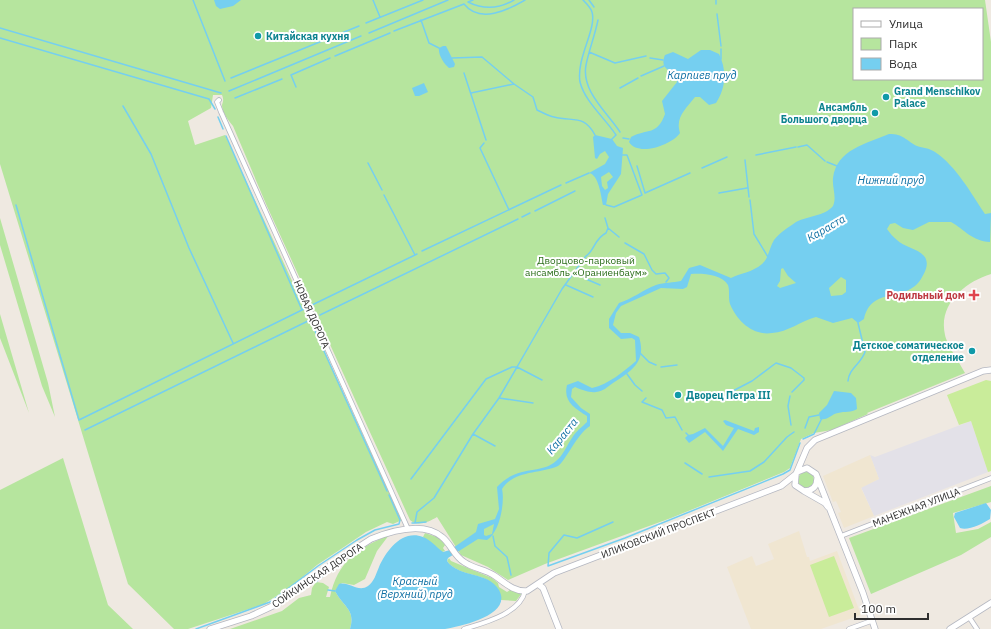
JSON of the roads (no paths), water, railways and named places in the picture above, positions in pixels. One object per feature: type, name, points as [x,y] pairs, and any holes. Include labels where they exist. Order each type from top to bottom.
[{"type":"main road","name":"ИЛИКОВСКИЙ ПРОСПЕКТ","points":[[525,591],[530,590],[554,572],[781,486],[796,473],[807,448],[815,440],[983,371],[991,370]]},
{"type":"main road","points":[[803,491],[795,484],[796,473],[806,468],[817,476],[863,593],[874,629]]},
{"type":"main road","points":[[803,491],[812,489],[816,486],[817,476]]},
{"type":"main road","points":[[781,486],[791,485],[803,491],[825,503],[831,511]]},
{"type":"main road","name":"СОЙКИНСКАЯ ДОРОГА","points":[[210,629],[267,609],[364,544],[387,533],[408,529],[432,531],[442,537],[464,563],[489,572],[512,588],[525,591]]},
{"type":"main road","points":[[538,584],[543,588],[559,629]]},
{"type":"main road","points":[[950,629],[991,603]]},
{"type":"street","name":"НОВАЯ ДОРОГА","points":[[219,100],[217,102],[221,112],[408,529]]},
{"type":"street","name":"МАНЕЖНАЯ УЛИЦА","points":[[841,536],[991,478]]},
{"type":"street","points":[[464,629],[503,615],[524,596],[525,591]]},
{"type":"street","points":[[969,616],[977,629]]},
{"type":"street","points":[[849,629],[871,621]]},
{"type":"water","points":[[214,0],[241,0],[233,6],[220,9],[216,6]]},
{"type":"water","points":[[446,46],[455,64],[454,67],[449,68],[439,54],[439,48]]},
{"type":"water","name":"Карпиев пруд","points":[[701,50],[710,50],[719,54],[722,60],[724,79],[722,91],[716,103],[709,105],[700,97],[695,97],[680,118],[680,133],[670,142],[655,148],[647,149],[640,149],[633,146],[629,142],[631,137],[655,129],[659,126],[665,114],[662,101],[677,82],[674,75],[665,68],[663,61],[665,55],[673,52],[688,59]]},
{"type":"water","points":[[424,83],[428,92],[415,96],[412,88]]},
{"type":"water","name":"Нижний пруд","points":[[889,134],[898,135],[917,146],[933,151],[950,165],[963,180],[985,214],[991,213],[990,242],[978,240],[951,222],[929,222],[913,230],[903,228],[895,223],[890,224],[887,229],[894,238],[902,244],[920,252],[924,256],[927,262],[926,269],[921,279],[914,287],[898,294],[881,298],[874,302],[868,309],[864,319],[858,323],[852,318],[833,323],[816,317],[789,329],[778,332],[758,332],[746,326],[733,310],[729,299],[729,287],[725,281],[716,276],[700,274],[691,274],[687,287],[683,289],[661,288],[621,306],[616,313],[613,325],[621,333],[630,333],[639,337],[641,353],[636,365],[626,374],[601,391],[591,392],[575,387],[572,389],[571,397],[581,408],[590,414],[590,426],[580,435],[558,466],[551,469],[520,475],[507,483],[502,489],[502,509],[498,524],[492,536],[487,540],[478,539],[448,558],[447,561],[459,570],[481,577],[494,584],[499,590],[501,599],[499,606],[493,613],[484,618],[445,629],[350,629],[350,612],[335,591],[339,584],[346,584],[357,588],[364,588],[368,586],[373,580],[390,548],[408,536],[415,535],[426,538],[443,552],[450,550],[476,532],[478,524],[495,519],[499,509],[497,487],[505,480],[521,472],[543,468],[550,465],[561,456],[577,431],[587,422],[587,416],[574,407],[568,400],[566,391],[567,385],[578,381],[592,388],[604,384],[616,377],[636,361],[635,340],[632,338],[621,339],[609,328],[609,319],[619,303],[656,285],[681,281],[689,268],[700,265],[731,278],[758,267],[768,256],[776,237],[796,222],[821,214],[833,206],[835,199],[833,178],[840,160],[854,149]],"holes":[[[783,268],[788,276],[796,283],[780,288],[777,286],[780,281],[781,269]],[[841,277],[846,280],[846,292],[842,295],[831,296],[829,288]],[[494,524],[492,534],[486,536],[484,535],[484,529]]]},
{"type":"water","points":[[595,135],[612,139],[617,146],[623,148],[621,174],[608,194],[606,205],[603,205],[595,178],[589,173],[605,164],[609,157],[605,151],[600,154],[597,159],[595,158],[593,137]],"holes":[[[609,172],[613,177],[607,182],[608,188],[605,190],[602,186],[601,177]]]},
{"type":"water","points":[[834,391],[851,393],[856,398],[857,409],[841,412],[825,419],[820,419],[819,413],[827,405]]},
{"type":"water","points":[[725,420],[754,431],[755,428],[759,427],[759,432],[754,435],[738,429],[723,451],[705,432],[689,443],[685,438],[688,435],[705,428],[723,446],[734,428],[726,425],[723,421]]},
{"type":"water","points":[[986,503],[991,510],[990,519],[971,528],[960,528],[954,517],[955,513]]},
{"type":"waterway","points":[[193,0],[225,81]]},
{"type":"waterway","points":[[373,0],[380,17]]},
{"type":"waterway","points":[[366,23],[423,0]]},
{"type":"waterway","points":[[369,33],[448,0]]},
{"type":"waterway","points":[[468,2],[473,0]]},
{"type":"waterway","points":[[468,2],[474,5],[497,7],[514,0]]},
{"type":"waterway","points":[[394,31],[464,4],[471,10],[486,14],[511,8],[525,0]]},
{"type":"waterway","points":[[583,0],[591,10],[593,19],[581,63],[580,82],[586,96],[616,135],[612,139]]},
{"type":"waterway","points":[[589,0],[594,7]]},
{"type":"waterway","points":[[717,14],[721,46]]},
{"type":"waterway","points":[[421,20],[429,43],[439,48]]},
{"type":"waterway","points":[[598,20],[587,59],[585,75],[587,84],[596,101],[620,132]]},
{"type":"waterway","points":[[231,78],[359,26]]},
{"type":"waterway","points":[[0,28],[221,93]]},
{"type":"waterway","points":[[335,56],[390,33]]},
{"type":"waterway","points":[[229,91],[361,36]]},
{"type":"waterway","points":[[0,38],[209,99],[215,109]]},
{"type":"waterway","points":[[721,49],[721,59]]},
{"type":"waterway","points":[[589,52],[615,63],[646,56]]},
{"type":"waterway","points":[[452,58],[482,57],[514,84],[533,97],[537,110],[547,115],[582,121],[591,128],[595,135]]},
{"type":"waterway","points":[[296,87],[291,75],[330,58]]},
{"type":"waterway","points":[[650,58],[663,60]]},
{"type":"waterway","points":[[641,76],[664,66]]},
{"type":"waterway","points":[[464,73],[486,140]]},
{"type":"waterway","points":[[620,88],[638,78]]},
{"type":"waterway","points":[[235,98],[282,79]]},
{"type":"waterway","points":[[471,93],[514,84]]},
{"type":"waterway","points":[[123,106],[151,154],[189,248],[233,343]]},
{"type":"waterway","points":[[218,117],[223,129]]},
{"type":"waterway","points":[[226,136],[302,310]]},
{"type":"waterway","points":[[623,138],[629,139]]},
{"type":"waterway","points":[[484,143],[480,148],[509,210]]},
{"type":"waterway","points":[[798,147],[807,145],[825,161]]},
{"type":"waterway","points":[[756,155],[796,147]]},
{"type":"waterway","points":[[606,205],[614,207],[642,195],[627,155],[622,155]]},
{"type":"waterway","points":[[702,168],[727,157]]},
{"type":"waterway","points":[[745,160],[749,197]]},
{"type":"waterway","points":[[827,162],[837,166]]},
{"type":"waterway","points":[[368,163],[382,190]]},
{"type":"waterway","points":[[637,166],[645,193],[690,173]]},
{"type":"waterway","points":[[566,183],[589,173]]},
{"type":"waterway","points":[[422,251],[561,185]]},
{"type":"waterway","points":[[719,193],[747,188]]},
{"type":"waterway","points":[[535,211],[575,191]]},
{"type":"waterway","points":[[384,195],[415,255]]},
{"type":"waterway","points":[[750,200],[754,234],[768,257]]},
{"type":"waterway","points":[[16,205],[79,420],[306,308]]},
{"type":"waterway","points":[[522,217],[530,213]]},
{"type":"waterway","points":[[605,218],[608,228],[619,237]]},
{"type":"waterway","points":[[320,315],[518,219]]},
{"type":"waterway","points":[[411,479],[486,379],[512,367],[517,367],[562,289],[589,254],[599,238],[606,233],[608,228]]},
{"type":"waterway","points":[[625,243],[644,254],[652,270],[656,274],[665,273],[669,278],[666,282]]},
{"type":"waterway","points":[[312,305],[417,254]]},
{"type":"waterway","points":[[577,268],[586,279],[600,285]]},
{"type":"waterway","points":[[566,285],[593,297]]},
{"type":"waterway","points":[[85,430],[310,320],[387,491]]},
{"type":"waterway","points":[[848,381],[853,369],[861,360],[865,352],[858,323]]},
{"type":"waterway","points":[[640,353],[649,362],[656,365]]},
{"type":"waterway","points":[[727,394],[752,381],[776,363],[791,368],[804,378],[804,380],[792,392]]},
{"type":"waterway","points":[[661,367],[677,365]]},
{"type":"waterway","points":[[533,403],[499,398],[517,367],[542,380]]},
{"type":"waterway","points":[[627,374],[635,385],[642,391]]},
{"type":"waterway","points":[[790,396],[788,406],[791,425]]},
{"type":"waterway","points":[[412,523],[415,523],[417,512],[434,498],[473,434],[499,398]]},
{"type":"waterway","points":[[646,398],[642,402],[662,410],[666,418],[675,417],[682,430]]},
{"type":"waterway","points":[[805,428],[809,417],[819,415]]},
{"type":"waterway","points":[[803,439],[814,434],[822,418]]},
{"type":"waterway","points":[[709,477],[750,471],[764,462],[787,437],[794,432]]},
{"type":"waterway","points":[[473,434],[495,446]]},
{"type":"waterway","points":[[613,522],[577,538],[564,535],[549,553],[548,566],[625,538],[783,474],[790,470],[800,443]]},
{"type":"waterway","points":[[685,463],[702,474]]},
{"type":"waterway","points":[[196,629],[270,602],[318,566],[357,540],[375,530],[399,524],[400,520],[389,495]]},
{"type":"waterway","points":[[415,523],[426,522]]},
{"type":"waterway","points":[[493,536],[495,546],[507,557],[511,575]]},
{"type":"waterway","points":[[316,582],[324,575]]},
{"type":"waterway","points":[[328,590],[335,591]]},
{"type":"place","name":"Китайская кухня","points":[[258,36]]},
{"type":"place","name":"Grand Menschikov Palace","points":[[886,97]]},
{"type":"place","name":"Ансамбль Большого дворца","points":[[875,113]]},
{"type":"place","name":"Родильный дом","points":[[974,295]]},
{"type":"place","name":"Детское соматическое отделение","points":[[972,351]]},
{"type":"place","name":"Дворец Петра III","points":[[678,395]]},
{"type":"water label","name":"Караста","points":[[826,228]]},
{"type":"water label","name":"Караста","points":[[562,436]]},
{"type":"water label","name":"Красный (Верхний) пруд","points":[[415,587]]},
{"type":"park label","name":"Дворцово-парковый ансамбль «Ораниенбаум»","points":[[586,266]]}]
